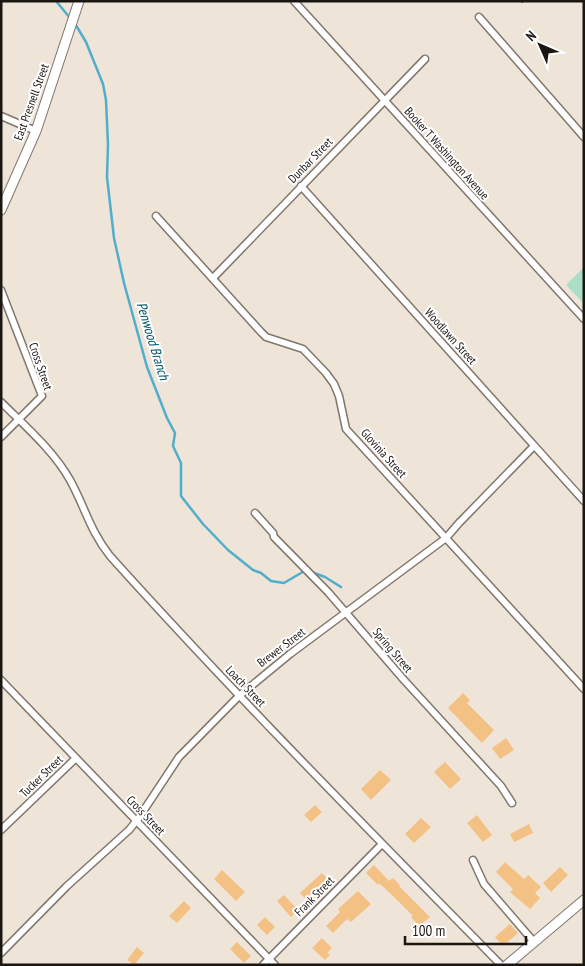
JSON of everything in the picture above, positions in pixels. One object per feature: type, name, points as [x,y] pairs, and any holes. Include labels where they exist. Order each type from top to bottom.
[{"type":"main road","name":"East Presnell Street","points":[[1,210],[36,131],[79,1]]},
{"type":"main road","points":[[507,965],[584,900]]},
{"type":"street","name":"Booker T Washington Avenue","points":[[294,1],[584,319]]},
{"type":"street","points":[[478,17],[584,137]]},
{"type":"street","name":"Dunbar Street","points":[[213,278],[425,59]]},
{"type":"street","points":[[1,116],[36,131]]},
{"type":"street","name":"Woodlawn Street","points":[[301,186],[584,500]]},
{"type":"street","name":"Glovinia Street","points":[[156,216],[266,337],[303,349],[326,373],[334,384],[339,396],[346,429],[584,689]]},
{"type":"street","name":"Cross Street","points":[[1,290],[42,396],[1,437]]},
{"type":"street","name":"Loach Street","points":[[1,402],[59,462],[104,548],[161,613],[239,696],[501,965]]},
{"type":"street","name":"Brewer Street","points":[[1,953],[67,886],[129,830],[179,757],[239,696],[302,645],[446,538],[534,446]]},
{"type":"street","name":"Spring Street","points":[[255,513],[273,533],[274,537],[347,613],[404,680],[501,786],[512,803]]},
{"type":"street","name":"Cross Street","points":[[1,680],[275,965]]},
{"type":"street","name":"Tucker Street","points":[[1,830],[75,759]]},
{"type":"street","name":"Frank Street","points":[[263,965],[382,844]]},
{"type":"street","points":[[473,860],[484,884],[534,942]]},
{"type":"green space","points":[[584,267],[584,304],[566,285]]},
{"type":"building","points":[[463,693],[470,700],[467,703],[494,730],[482,743],[448,708]]},
{"type":"building","points":[[506,738],[514,750],[500,759],[492,748]]},
{"type":"building","points":[[445,762],[461,779],[450,789],[434,772]]},
{"type":"building","points":[[380,770],[391,780],[371,800],[361,789]]},
{"type":"building","points":[[315,805],[322,812],[311,822],[304,815]]},
{"type":"building","points":[[477,815],[492,835],[483,842],[467,823]]},
{"type":"building","points":[[421,818],[431,827],[414,843],[405,834]]},
{"type":"building","points":[[529,824],[533,833],[514,842],[510,834]]},
{"type":"building","points":[[505,862],[524,879],[528,875],[541,887],[535,893],[540,898],[530,909],[510,892],[513,889],[496,872]]},
{"type":"building","points":[[374,865],[389,881],[393,878],[430,917],[419,926],[411,917],[413,916],[391,894],[366,873]]},
{"type":"building","points":[[560,867],[568,875],[551,892],[543,883]]},
{"type":"building","points":[[222,870],[245,892],[236,901],[214,879]]},
{"type":"building","points":[[322,873],[330,881],[317,894],[319,896],[311,904],[300,893]]},
{"type":"building","points":[[358,891],[371,904],[351,922],[347,919],[333,933],[326,926],[340,912],[338,909]]},
{"type":"building","points":[[284,895],[298,910],[291,917],[277,901]]},
{"type":"building","points":[[184,901],[191,908],[177,923],[169,916]]},
{"type":"building","points":[[265,917],[275,927],[267,935],[257,925]]},
{"type":"building","points":[[510,924],[518,933],[503,946],[495,937]]},
{"type":"building","points":[[322,938],[332,948],[327,953],[330,955],[325,960],[312,948]]},
{"type":"building","points":[[237,942],[251,956],[244,963],[230,949]]},
{"type":"building","points":[[137,947],[144,953],[134,965],[127,960]]},
{"type":"waterway","name":"Penwood Branch","points":[[56,1],[70,18]]},
{"type":"waterway","name":"Penwood Branch","points":[[74,22],[86,42],[103,84],[106,100],[108,145],[107,177],[114,238],[147,367],[167,418],[175,433],[173,446],[181,463],[181,496],[203,524],[228,550],[253,570],[261,573],[271,581],[284,583],[306,570],[325,577],[341,587]]}]
